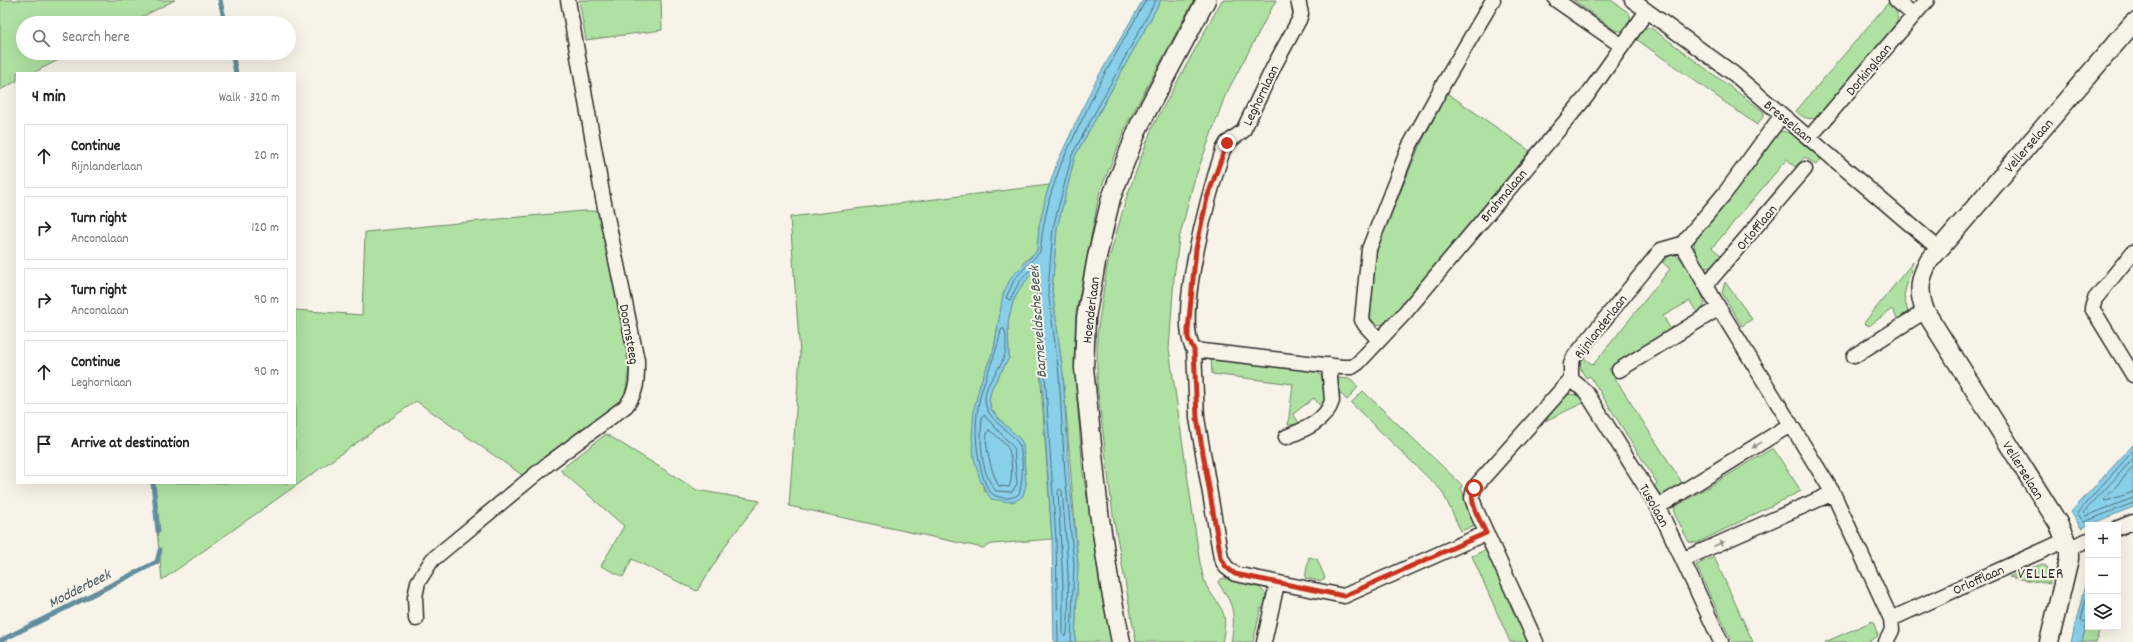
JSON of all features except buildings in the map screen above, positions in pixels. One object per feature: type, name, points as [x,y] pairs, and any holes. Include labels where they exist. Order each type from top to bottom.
[{"type":"street","name":"Doornsteeg","points":[[416,619],[415,597],[418,582],[432,560],[548,464],[626,406],[633,397],[637,386],[637,360],[603,198],[568,0]]},
{"type":"street","name":"Hoenderlaan","points":[[1121,642],[1110,586],[1099,512],[1084,368],[1086,318],[1097,257],[1111,198],[1139,126],[1206,0]]},
{"type":"street","name":"Leghornlaan","points":[[1298,0],[1301,14],[1299,20],[1274,66],[1243,130],[1227,143],[1223,150],[1207,198],[1196,249],[1191,288],[1188,338],[1194,350],[1197,418],[1221,558],[1226,567],[1235,574],[1277,584],[1344,596],[1486,533]]},
{"type":"street","points":[[1379,340],[1362,320],[1369,249],[1409,148],[1444,83],[1493,0]]},
{"type":"street","points":[[1556,0],[1622,46]]},
{"type":"street","name":"Bresselaan","points":[[1632,0],[1734,74],[1939,249]]},
{"type":"street","points":[[1896,0],[1914,15]]},
{"type":"street","name":"Dorkinglaan","points":[[1810,138],[1927,0]]},
{"type":"street","name":"Brahmalaan","points":[[1194,350],[1352,367],[1403,316],[1586,97],[1647,11]]},
{"type":"street","name":"Vellerselaan","points":[[2067,544],[2058,523],[1926,311],[1920,299],[1920,284],[1922,273],[1929,261],[2132,23]]},
{"type":"street","points":[[1782,115],[1725,193],[1682,244],[1790,425],[1833,492],[1891,619],[1892,630],[1886,642]]},
{"type":"street","name":"Orlofflaan","points":[[1706,285],[1805,169]]},
{"type":"street","name":"Rijnlanderlaan","points":[[1571,379],[1571,364],[1574,357],[1661,250],[1682,244]]},
{"type":"street","points":[[2133,252],[2095,299],[2092,308],[2133,375]]},
{"type":"street","points":[[1619,370],[1719,308]]},
{"type":"street","points":[[1854,356],[1926,311]]},
{"type":"street","points":[[1286,437],[1310,428],[1328,411],[1332,401],[1329,365]]},
{"type":"street","points":[[1536,642],[1474,505],[1472,492],[1571,379]]},
{"type":"street","name":"Tusolaan","points":[[1571,379],[1586,392],[1658,507],[1684,560],[1720,642]]},
{"type":"street","points":[[1658,507],[1790,425]]},
{"type":"street","points":[[1684,560],[1833,492]]},
{"type":"street","points":[[2121,527],[2133,522]]},
{"type":"street","name":"Orlofflaan","points":[[1891,619],[2067,544],[2085,541]]},
{"type":"street","points":[[2049,642],[2069,559],[2067,544]]},
{"type":"street","points":[[1264,642],[1277,584]]},
{"type":"green space","points":[[0,0],[175,0],[144,16],[16,16],[16,60],[58,60],[35,72],[16,72],[16,82],[0,90]]},
{"type":"green space","points":[[579,0],[661,0],[662,30],[586,40]]},
{"type":"green space","points":[[1161,0],[1194,0],[1128,122],[1100,191],[1076,313],[1074,361],[1083,474],[1112,642],[1075,642],[1078,564],[1063,374],[1052,289],[1057,228],[1075,156]]},
{"type":"green space","points":[[1222,0],[1276,0],[1225,96],[1194,181],[1179,239],[1174,278],[1169,349],[1200,563],[1207,587],[1223,612],[1225,624],[1224,632],[1222,642],[1136,642],[1113,515],[1097,384],[1097,335],[1107,266],[1126,199],[1152,128]]},
{"type":"green space","points":[[1573,0],[1611,0],[1629,13],[1631,19],[1622,31],[1616,31]]},
{"type":"green space","points":[[1888,3],[1896,12],[1897,23],[1816,118],[1805,118],[1800,115],[1796,111]]},
{"type":"green space","points":[[1650,27],[1764,112],[1764,115],[1757,125],[1636,39],[1642,30]]},
{"type":"green space","points":[[1447,93],[1530,151],[1393,315],[1383,324],[1375,325],[1369,312],[1376,255],[1379,244],[1419,147]]},
{"type":"green space","points":[[1782,131],[1790,133],[1821,159],[1816,165],[1805,157],[1795,167],[1787,159],[1712,248],[1722,256],[1713,266],[1707,268],[1701,263],[1697,256],[1694,241],[1777,133]]},
{"type":"green space","points":[[1049,185],[1039,227],[1037,251],[1024,262],[998,324],[994,349],[980,384],[974,458],[985,492],[1026,485],[1023,445],[991,409],[989,399],[992,387],[1009,358],[1008,321],[1013,302],[1020,288],[1031,274],[1035,273],[1034,285],[1052,539],[992,544],[983,548],[789,506],[800,355],[790,217]]},
{"type":"green space","points":[[582,211],[599,211],[615,283],[629,368],[625,396],[615,409],[525,477],[416,401],[162,580],[152,484],[296,484],[296,310],[362,315],[365,232]]},
{"type":"green space","points":[[1672,254],[1677,256],[1688,267],[1705,304],[1701,311],[1697,313],[1690,301],[1663,316],[1671,330],[1609,369],[1681,481],[1680,486],[1664,495],[1658,493],[1653,488],[1657,483],[1590,376],[1586,378],[1580,365],[1583,357],[1593,365],[1670,269],[1662,262]]},
{"type":"green space","points":[[1913,262],[1904,295],[1908,313],[1898,320],[1892,309],[1869,326],[1864,323]]},
{"type":"green space","points":[[1725,282],[1752,319],[1742,326],[1722,293]]},
{"type":"green space","points":[[1211,358],[1316,370],[1324,383],[1325,399],[1321,407],[1314,398],[1293,414],[1300,424],[1288,425],[1293,384],[1212,374]]},
{"type":"green space","points":[[1338,378],[1351,379],[1358,387],[1347,400],[1338,391]]},
{"type":"green space","points":[[1363,391],[1462,485],[1461,488],[1475,525],[1461,531],[1442,491],[1351,403]]},
{"type":"green space","points":[[1570,394],[1580,396],[1585,402],[1545,421],[1566,395]]},
{"type":"green space","points":[[606,434],[697,490],[760,501],[730,539],[697,591],[632,559],[623,577],[601,566],[624,526],[560,470]]},
{"type":"green space","points":[[1773,448],[1801,491],[1697,543],[1689,542],[1674,513],[1675,507]]},
{"type":"green space","points":[[1487,549],[1529,642],[1510,642],[1472,556]]},
{"type":"green space","points":[[1309,557],[1317,559],[1325,578],[1320,581],[1305,578]]},
{"type":"green space","points":[[1714,557],[1753,642],[1732,642],[1696,565]]},
{"type":"green space","points":[[2042,564],[2046,566],[2050,584],[2009,577]]},
{"type":"green space","points":[[1222,578],[1259,587],[1266,594],[1265,609],[1261,608],[1253,642],[1231,642],[1233,617],[1227,597],[1218,583]]},
{"type":"green space","points":[[1873,621],[1878,636],[1868,642],[1825,642]]},
{"type":"green space","points":[[2085,630],[2099,630],[2096,642],[2082,642]]},
{"type":"water","points":[[1143,0],[1161,0],[1075,156],[1057,228],[1052,289],[1063,374],[1069,474],[1078,564],[1075,642],[1054,642],[1052,539],[1035,273],[1031,274],[1020,288],[1013,302],[1008,321],[1009,358],[992,387],[989,399],[991,409],[996,416],[1021,440],[1023,445],[1026,485],[1023,496],[1016,501],[1009,502],[991,499],[980,480],[974,458],[972,437],[974,408],[980,384],[994,349],[1003,294],[1012,276],[1037,251],[1039,227],[1046,195],[1057,163],[1094,84]]},
{"type":"water","points":[[2133,445],[2133,507],[2096,522],[2085,522],[2085,526],[2081,528],[2071,512]]},
{"type":"water","points":[[2085,585],[2085,630],[2082,642],[2071,642]]},
{"type":"waterway","name":"Modderbeek","points":[[220,0],[223,16]]},
{"type":"waterway","name":"Modderbeek","points":[[233,60],[236,72]]},
{"type":"waterway","name":"Modderbeek","points":[[153,484],[158,531]]},
{"type":"waterway","name":"Modderbeek","points":[[0,641],[157,562],[160,550]]},
{"type":"district","name":"VELLER","points":[[2041,573]]},
{"type":"route","points":[[1227,143],[1223,150],[1207,198],[1196,249],[1188,330],[1188,338],[1194,350],[1197,418],[1221,558],[1226,567],[1235,574],[1277,584],[1344,596],[1486,533],[1472,498],[1474,488]]},
{"type":"water label","name":"Barneveldsche Beek","points":[[1037,322]]}]
